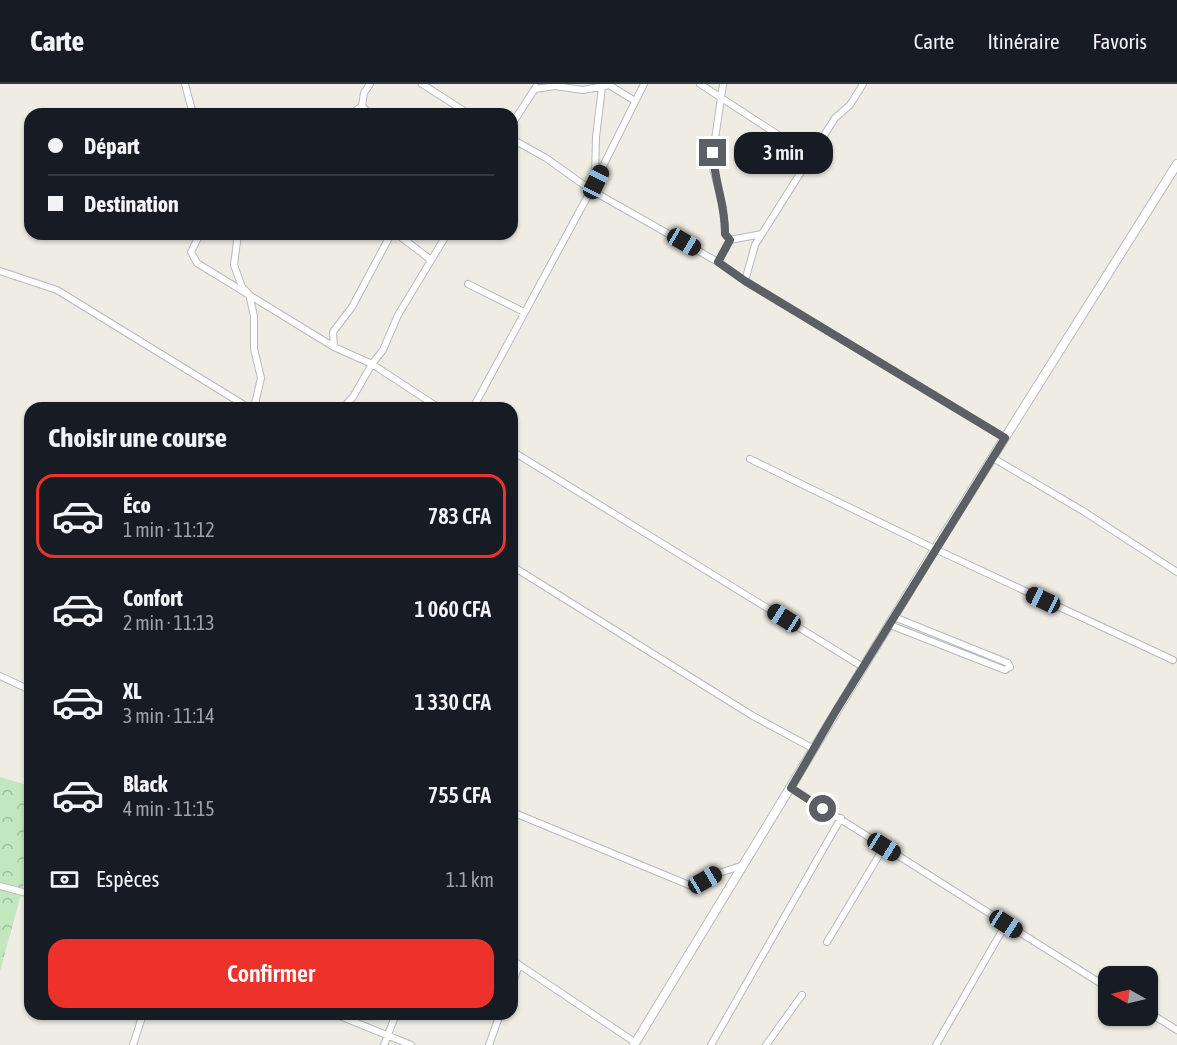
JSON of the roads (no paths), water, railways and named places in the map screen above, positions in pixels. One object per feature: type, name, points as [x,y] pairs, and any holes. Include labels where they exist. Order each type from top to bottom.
[{"type":"street","points":[[185,84],[191,108]]},
{"type":"street","points":[[359,108],[370,84]]},
{"type":"street","points":[[422,84],[460,108]]},
{"type":"street","points":[[476,402],[596,182],[644,84]]},
{"type":"street","points":[[700,84],[812,157]]},
{"type":"street","points":[[723,84],[713,168],[723,207],[725,234],[730,240]]},
{"type":"street","points":[[745,281],[746,272],[762,234],[835,118],[850,105],[863,84]]},
{"type":"street","points":[[518,114],[536,86],[583,90],[611,86],[635,101]]},
{"type":"street","points":[[596,182],[596,137],[602,86]]},
{"type":"street","points":[[518,143],[570,173],[591,190],[718,262],[745,281],[1005,438]]},
{"type":"street","points":[[518,968],[519,965],[635,1044],[935,549],[1177,164]]},
{"type":"street","points":[[730,240],[762,234]]},
{"type":"street","points":[[197,240],[191,252],[193,258],[334,347],[372,364],[430,402]]},
{"type":"street","points":[[237,240],[234,264],[242,287],[249,294],[254,316],[254,348],[261,378],[254,402]]},
{"type":"street","points":[[334,347],[333,332],[352,307],[388,240]]},
{"type":"street","points":[[407,240],[432,260]]},
{"type":"street","points":[[348,402],[383,350],[398,315],[444,240]]},
{"type":"street","points":[[718,262],[730,240]]},
{"type":"street","points":[[0,271],[57,290],[242,402]]},
{"type":"street","points":[[468,284],[524,312]]},
{"type":"street","points":[[518,455],[863,667]]},
{"type":"street","points":[[993,458],[1083,511],[1177,572]]},
{"type":"street","points":[[750,459],[935,549],[1173,660]]},
{"type":"street","points":[[518,570],[753,716],[814,749]]},
{"type":"street","points":[[892,621],[1008,663],[1010,667],[1005,670],[892,621]]},
{"type":"street","points":[[0,676],[24,687]]},
{"type":"street","points":[[791,788],[1098,982]]},
{"type":"street","points":[[518,814],[694,887],[716,874],[741,866]]},
{"type":"street","points":[[711,1045],[840,818]]},
{"type":"street","points":[[827,942],[884,847]]},
{"type":"street","points":[[0,886],[24,892]]},
{"type":"street","points":[[936,1045],[1006,924]]},
{"type":"street","points":[[766,1045],[802,995]]},
{"type":"street","points":[[1158,1018],[1177,1030]]},
{"type":"street","points":[[133,1045],[140,1020]]},
{"type":"street","points":[[351,1020],[411,1045]]},
{"type":"street","points":[[384,1045],[394,1020]]},
{"type":"street","points":[[489,1045],[498,1020]]}]
